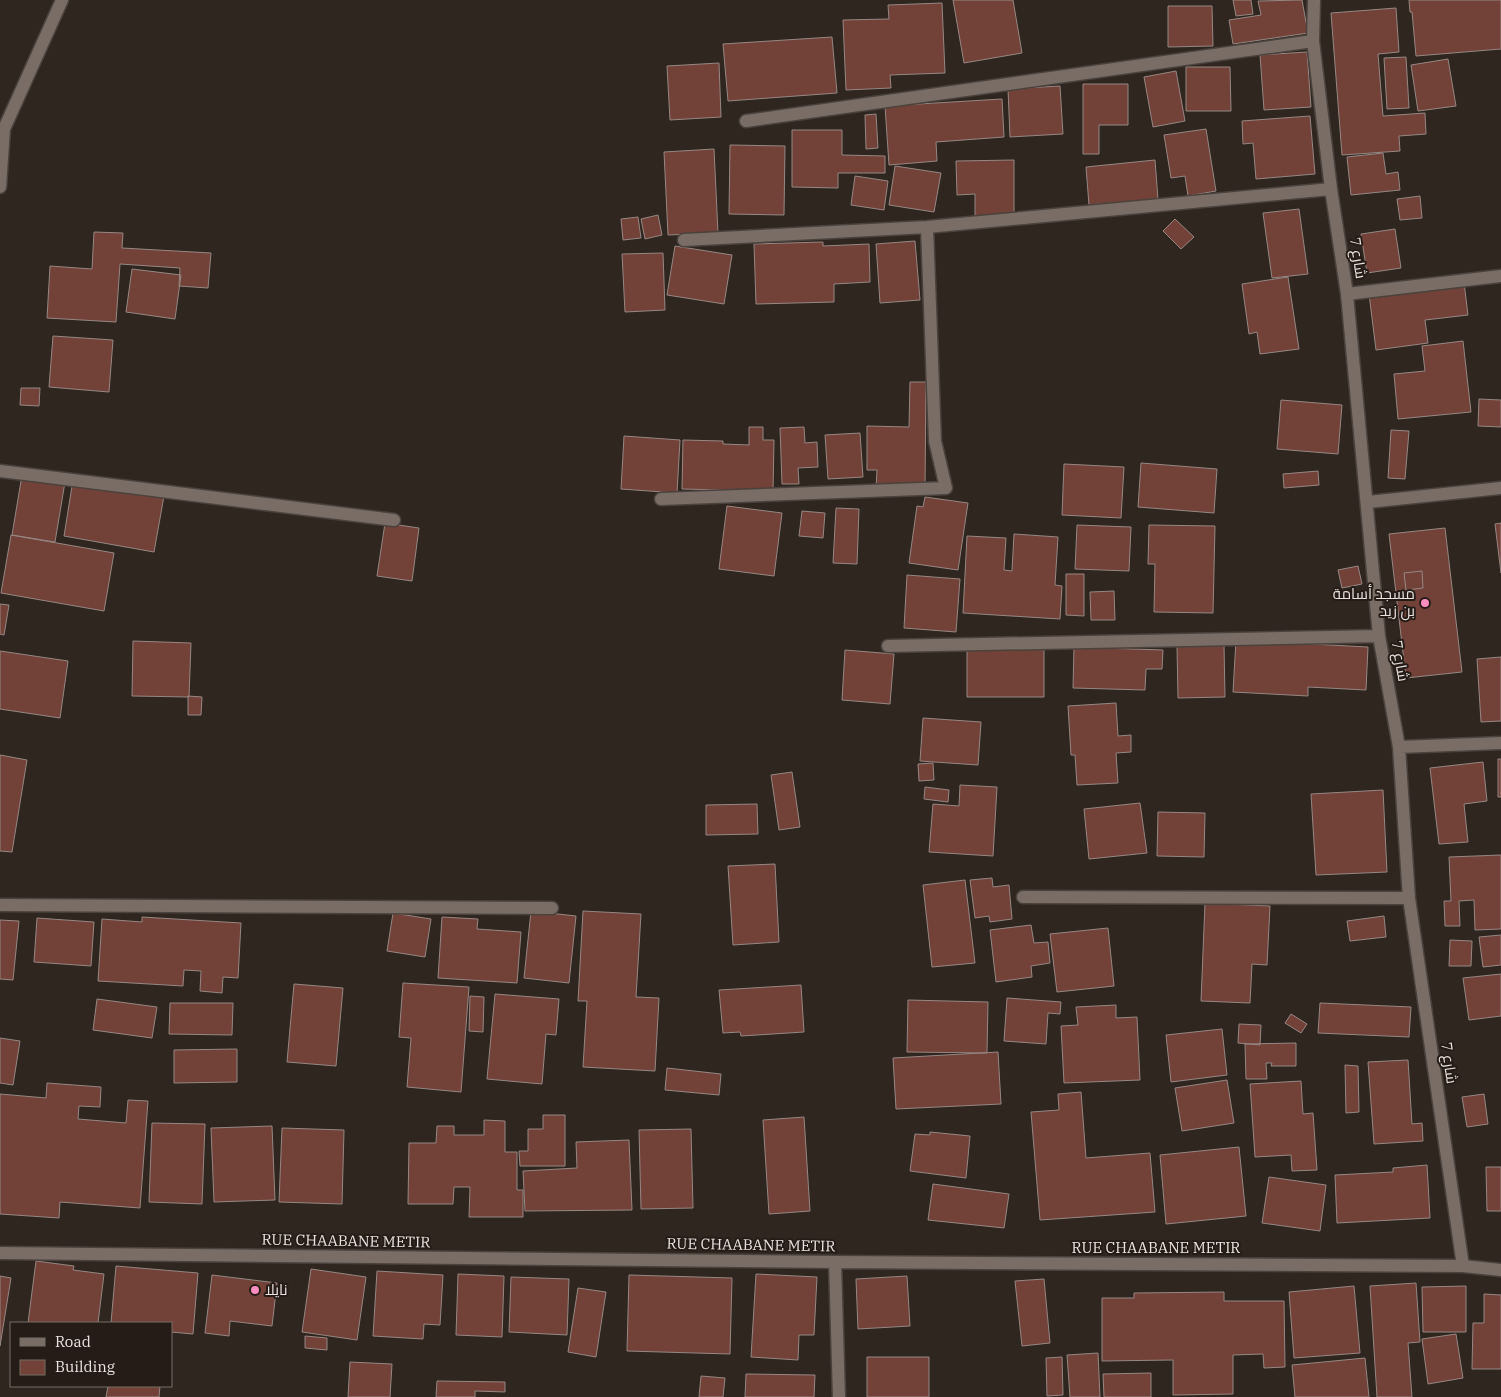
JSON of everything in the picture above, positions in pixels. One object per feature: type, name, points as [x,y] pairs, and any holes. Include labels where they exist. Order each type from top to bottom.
[{"type":"street","points":[[0,187],[2,126],[62,0]]},
{"type":"street","name":"شارع 7","points":[[1317,1],[1313,41],[1330,189],[1348,294],[1379,636],[1399,747],[1408,898],[1463,1266]]},
{"type":"street","points":[[746,121],[1313,41]]},
{"type":"street","points":[[684,240],[927,227],[1330,189]]},
{"type":"street","points":[[661,500],[946,488],[935,441],[927,227]]},
{"type":"street","points":[[1348,294],[1501,276]]},
{"type":"street","points":[[0,471],[394,520]]},
{"type":"street","points":[[1368,502],[1501,488]]},
{"type":"street","points":[[888,646],[1379,636]]},
{"type":"street","points":[[1399,747],[1501,743]]},
{"type":"street","points":[[1023,897],[1408,898]]},
{"type":"street","points":[[0,905],[552,908]]},
{"type":"street","name":"RUE CHAABANE METIR","points":[[0,1253],[834,1262],[1463,1266],[1501,1270]]},
{"type":"street","points":[[834,1262],[838,1397]]},
{"type":"building","points":[[953,0],[1013,0],[1022,53],[964,63]]},
{"type":"building","points":[[1233,0],[1251,0],[1253,14],[1236,16]]},
{"type":"building","points":[[1302,0],[1308,33],[1233,44],[1229,20],[1261,15],[1258,1]]},
{"type":"building","points":[[1409,0],[1501,0],[1501,49],[1416,56]]},
{"type":"building","points":[[942,3],[945,73],[890,75],[891,88],[846,90],[843,20],[889,19],[888,5]]},
{"type":"building","points":[[1168,6],[1212,6],[1213,46],[1168,47]]},
{"type":"building","points":[[1396,8],[1399,52],[1378,54],[1383,116],[1425,113],[1426,134],[1399,136],[1400,151],[1342,155],[1331,13]]},
{"type":"building","points":[[832,37],[837,93],[728,101],[723,44]]},
{"type":"building","points":[[1307,52],[1311,107],[1264,110],[1260,55]]},
{"type":"building","points":[[1406,57],[1409,108],[1387,109],[1384,58]]},
{"type":"building","points":[[1448,59],[1456,106],[1418,111],[1411,65]]},
{"type":"building","points":[[719,63],[721,117],[670,120],[667,66]]},
{"type":"building","points":[[1186,67],[1230,67],[1231,111],[1186,111]]},
{"type":"building","points":[[1176,71],[1185,121],[1153,127],[1144,77]]},
{"type":"building","points":[[1083,84],[1128,84],[1128,125],[1099,125],[1099,154],[1083,154]]},
{"type":"building","points":[[1060,86],[1063,134],[1010,137],[1008,89]]},
{"type":"building","points":[[1002,99],[1004,137],[936,142],[937,161],[889,165],[885,106]]},
{"type":"building","points":[[876,114],[878,148],[866,149],[865,115]]},
{"type":"building","points":[[1310,116],[1315,174],[1256,179],[1253,143],[1243,144],[1242,121]]},
{"type":"building","points":[[1206,129],[1216,191],[1188,196],[1185,176],[1171,178],[1164,135]]},
{"type":"building","points":[[792,130],[842,130],[842,155],[885,156],[885,173],[838,173],[838,188],[792,187]]},
{"type":"building","points":[[730,145],[785,146],[784,215],[729,214]]},
{"type":"building","points":[[714,149],[718,233],[668,235],[664,152]]},
{"type":"building","points":[[1383,153],[1386,174],[1398,172],[1400,190],[1351,195],[1347,157]]},
{"type":"building","points":[[1014,160],[1014,216],[975,216],[975,194],[957,195],[956,161]]},
{"type":"building","points":[[1155,160],[1158,199],[1089,205],[1086,167]]},
{"type":"building","points":[[895,166],[941,173],[934,212],[889,205]]},
{"type":"building","points":[[855,176],[888,181],[884,210],[851,205]]},
{"type":"building","points":[[1420,196],[1422,218],[1400,220],[1397,199]]},
{"type":"building","points":[[1299,209],[1308,274],[1272,278],[1263,213]]},
{"type":"building","points":[[658,215],[662,235],[645,239],[641,219]]},
{"type":"building","points":[[638,217],[641,238],[623,240],[621,219]]},
{"type":"building","points":[[1175,219],[1194,237],[1181,249],[1163,231]]},
{"type":"building","points":[[1395,229],[1401,268],[1367,273],[1361,234]]},
{"type":"building","points":[[94,232],[123,233],[122,248],[211,253],[208,288],[179,286],[180,268],[120,264],[116,322],[47,318],[50,266],[92,269]]},
{"type":"building","points":[[915,241],[920,300],[880,303],[876,244]]},
{"type":"building","points":[[823,242],[823,246],[869,244],[870,282],[834,284],[834,302],[756,304],[754,244]]},
{"type":"building","points":[[675,246],[732,255],[724,304],[667,295]]},
{"type":"building","points":[[663,253],[665,310],[625,312],[622,254]]},
{"type":"building","points":[[132,269],[181,275],[175,319],[126,312]]},
{"type":"building","points":[[1288,277],[1299,349],[1260,354],[1257,332],[1249,334],[1242,284]]},
{"type":"building","points":[[1464,282],[1468,315],[1425,320],[1428,343],[1376,350],[1369,294]]},
{"type":"building","points":[[53,336],[113,340],[109,392],[49,387]]},
{"type":"building","points":[[1463,341],[1471,412],[1398,419],[1394,374],[1425,371],[1422,346]]},
{"type":"building","points":[[910,382],[926,382],[925,489],[876,489],[877,470],[867,470],[867,426],[909,427]]},
{"type":"building","points":[[21,388],[40,388],[39,406],[20,405]]},
{"type":"building","points":[[1479,399],[1501,400],[1501,427],[1478,426]]},
{"type":"building","points":[[1281,400],[1342,405],[1338,454],[1277,449]]},
{"type":"building","points":[[749,427],[763,427],[763,440],[774,440],[773,491],[682,489],[683,440],[723,441],[723,444],[749,445]]},
{"type":"building","points":[[804,427],[805,443],[817,442],[818,467],[798,468],[799,484],[782,484],[780,428]]},
{"type":"building","points":[[1391,430],[1409,431],[1405,479],[1388,478]]},
{"type":"building","points":[[860,433],[863,477],[828,479],[825,435]]},
{"type":"building","points":[[624,436],[680,440],[677,493],[621,489]]},
{"type":"building","points":[[1141,463],[1217,469],[1214,513],[1138,507]]},
{"type":"building","points":[[1064,464],[1124,467],[1121,518],[1062,515]]},
{"type":"building","points":[[1318,471],[1319,485],[1284,488],[1283,474]]},
{"type":"building","points":[[22,475],[65,482],[55,542],[12,535]]},
{"type":"building","points":[[73,480],[164,496],[154,552],[64,536]]},
{"type":"building","points":[[925,497],[968,503],[958,570],[909,563],[917,506],[923,507]]},
{"type":"building","points":[[727,506],[782,513],[774,576],[719,569]]},
{"type":"building","points":[[836,508],[859,509],[857,564],[833,563]]},
{"type":"building","points":[[802,511],[825,513],[823,538],[799,536]]},
{"type":"building","points":[[385,523],[419,528],[412,581],[377,576]]},
{"type":"building","points":[[1501,523],[1501,573],[1495,524]]},
{"type":"building","points":[[1077,525],[1131,527],[1129,571],[1075,569]]},
{"type":"building","points":[[1149,525],[1215,526],[1213,613],[1154,612],[1155,564],[1148,564]]},
{"type":"building","name":"مسجد أسامة بن زيد","points":[[1445,528],[1462,672],[1406,678],[1389,534]]},
{"type":"building","points":[[1014,534],[1058,537],[1055,585],[1062,586],[1060,619],[963,613],[967,536],[1006,538],[1004,570],[1012,571]]},
{"type":"building","points":[[11,535],[114,553],[104,611],[1,593]]},
{"type":"building","points":[[1358,566],[1362,584],[1342,588],[1338,570]]},
{"type":"building","points":[[1422,571],[1423,588],[1406,590],[1404,573]]},
{"type":"building","points":[[1066,574],[1084,574],[1084,616],[1066,615]]},
{"type":"building","points":[[907,575],[960,579],[956,632],[904,628]]},
{"type":"building","points":[[1114,591],[1115,620],[1091,620],[1090,592]]},
{"type":"building","points":[[0,604],[9,605],[4,635],[0,634]]},
{"type":"building","points":[[1236,640],[1368,647],[1366,690],[1308,687],[1308,696],[1233,692]]},
{"type":"building","points":[[133,641],[191,643],[189,697],[132,696]]},
{"type":"building","points":[[1224,645],[1225,697],[1178,698],[1177,646]]},
{"type":"building","points":[[1074,647],[1163,650],[1162,669],[1146,669],[1145,690],[1073,688]]},
{"type":"building","points":[[967,648],[1044,648],[1044,697],[967,697]]},
{"type":"building","points":[[845,650],[894,654],[890,704],[842,700]]},
{"type":"building","points":[[0,651],[68,661],[60,718],[0,709]]},
{"type":"building","points":[[1501,657],[1501,721],[1481,722],[1477,659]]},
{"type":"building","points":[[188,696],[202,697],[201,715],[188,715]]},
{"type":"building","points":[[1116,703],[1118,736],[1131,735],[1131,752],[1116,753],[1118,783],[1077,785],[1075,755],[1071,755],[1068,706]]},
{"type":"building","points":[[923,718],[981,722],[978,765],[920,761]]},
{"type":"building","points":[[0,755],[27,760],[12,852],[0,851]]},
{"type":"building","points":[[1498,759],[1501,759],[1501,797],[1498,797]]},
{"type":"building","points":[[1483,762],[1487,801],[1464,804],[1468,842],[1439,844],[1430,768]]},
{"type":"building","points":[[933,763],[934,780],[919,781],[918,764]]},
{"type":"building","points":[[792,772],[800,827],[779,830],[771,775]]},
{"type":"building","points":[[960,785],[997,787],[993,856],[929,852],[933,804],[959,806]]},
{"type":"building","points":[[925,787],[949,790],[948,802],[924,799]]},
{"type":"building","points":[[1383,790],[1387,872],[1316,875],[1311,794]]},
{"type":"building","points":[[1140,803],[1147,853],[1089,859],[1084,809]]},
{"type":"building","points":[[757,804],[758,834],[706,835],[706,805]]},
{"type":"building","points":[[1158,812],[1205,813],[1204,857],[1157,856]]},
{"type":"building","points":[[1501,855],[1501,929],[1475,930],[1474,900],[1459,901],[1460,926],[1445,926],[1444,901],[1451,901],[1449,857]]},
{"type":"building","points":[[775,864],[779,942],[733,945],[728,866]]},
{"type":"building","points":[[992,878],[993,887],[1009,885],[1012,919],[990,922],[989,916],[975,918],[970,880]]},
{"type":"building","points":[[965,880],[975,963],[932,967],[923,885]]},
{"type":"building","points":[[1205,903],[1270,906],[1267,965],[1252,964],[1250,1003],[1201,1001]]},
{"type":"building","points":[[531,911],[576,916],[569,983],[524,978]]},
{"type":"building","points":[[583,911],[641,914],[636,997],[659,998],[655,1071],[583,1067],[587,1001],[578,1001]]},
{"type":"building","points":[[393,913],[431,919],[425,957],[387,951]]},
{"type":"building","points":[[1384,916],[1386,937],[1350,941],[1347,921]]},
{"type":"building","points":[[142,917],[241,923],[238,978],[223,977],[222,993],[200,991],[201,971],[184,970],[183,986],[98,981],[102,919],[142,922]]},
{"type":"building","points":[[442,917],[478,919],[477,929],[521,932],[517,983],[438,978]]},
{"type":"building","points":[[37,918],[94,922],[91,966],[34,962]]},
{"type":"building","points":[[0,920],[19,921],[13,980],[0,979]]},
{"type":"building","points":[[1031,925],[1034,943],[1048,942],[1050,963],[1031,966],[1032,977],[996,982],[990,930]]},
{"type":"building","points":[[1108,928],[1114,986],[1057,992],[1050,934]]},
{"type":"building","points":[[1501,935],[1501,965],[1483,967],[1479,937]]},
{"type":"building","points":[[1450,940],[1472,941],[1471,966],[1449,966]]},
{"type":"building","points":[[1501,974],[1501,1016],[1469,1020],[1463,978]]},
{"type":"building","points":[[403,983],[469,987],[461,1092],[407,1087],[411,1038],[399,1037]]},
{"type":"building","points":[[294,984],[343,988],[336,1066],[287,1062]]},
{"type":"building","points":[[801,985],[804,1032],[741,1036],[740,1032],[723,1033],[719,990]]},
{"type":"building","points":[[495,994],[559,999],[556,1035],[546,1034],[542,1084],[487,1079]]},
{"type":"building","points":[[470,996],[484,997],[483,1032],[469,1031]]},
{"type":"building","points":[[1007,998],[1061,1002],[1060,1014],[1048,1013],[1046,1044],[1004,1041]]},
{"type":"building","points":[[97,999],[157,1007],[152,1038],[93,1030]]},
{"type":"building","points":[[908,1000],[988,1002],[987,1053],[907,1052]]},
{"type":"building","points":[[170,1003],[233,1003],[232,1035],[169,1034]]},
{"type":"building","points":[[1320,1003],[1411,1007],[1409,1037],[1318,1033]]},
{"type":"building","points":[[1116,1005],[1116,1018],[1137,1017],[1140,1080],[1064,1083],[1061,1026],[1078,1025],[1076,1007]]},
{"type":"building","points":[[1291,1014],[1307,1024],[1301,1033],[1285,1023]]},
{"type":"building","points":[[1239,1024],[1261,1025],[1260,1045],[1238,1043]]},
{"type":"building","points":[[1222,1029],[1227,1075],[1171,1082],[1166,1035]]},
{"type":"building","points":[[0,1038],[20,1041],[13,1085],[0,1083]]},
{"type":"building","points":[[1296,1043],[1296,1066],[1271,1066],[1272,1063],[1266,1063],[1267,1079],[1246,1079],[1245,1044]]},
{"type":"building","points":[[237,1049],[237,1082],[174,1083],[174,1050]]},
{"type":"building","points":[[998,1052],[1001,1104],[896,1109],[893,1058]]},
{"type":"building","points":[[1408,1060],[1412,1124],[1422,1123],[1423,1141],[1374,1144],[1368,1062]]},
{"type":"building","points":[[1345,1065],[1358,1066],[1359,1112],[1346,1113]]},
{"type":"building","points":[[667,1068],[721,1074],[719,1095],[665,1090]]},
{"type":"building","points":[[1227,1080],[1234,1123],[1182,1131],[1175,1088]]},
{"type":"building","points":[[1301,1081],[1303,1114],[1313,1113],[1317,1170],[1292,1171],[1291,1155],[1255,1157],[1250,1084]]},
{"type":"building","points":[[47,1083],[101,1087],[100,1107],[79,1106],[78,1119],[126,1123],[128,1100],[148,1101],[140,1208],[60,1202],[59,1218],[0,1214],[0,1094],[46,1098]]},
{"type":"building","points":[[1081,1092],[1086,1158],[1150,1153],[1155,1212],[1040,1220],[1031,1112],[1059,1110],[1058,1094]]},
{"type":"building","points":[[1484,1094],[1488,1124],[1467,1127],[1462,1097]]},
{"type":"building","points":[[543,1115],[565,1115],[565,1166],[520,1166],[519,1151],[528,1151],[528,1129],[543,1129]]},
{"type":"building","points":[[804,1117],[810,1211],[769,1214],[763,1120]]},
{"type":"building","points":[[484,1120],[505,1121],[505,1152],[517,1152],[517,1190],[523,1190],[523,1217],[469,1217],[470,1187],[454,1187],[453,1204],[408,1204],[409,1143],[436,1143],[437,1126],[454,1126],[454,1135],[484,1135]]},
{"type":"building","points":[[152,1123],[205,1124],[202,1204],[149,1202]]},
{"type":"building","points":[[272,1126],[275,1200],[214,1202],[211,1128]]},
{"type":"building","points":[[282,1128],[344,1130],[342,1204],[279,1202]]},
{"type":"building","points":[[691,1129],[693,1208],[641,1209],[639,1130]]},
{"type":"building","points":[[930,1132],[970,1136],[966,1178],[910,1171],[915,1134],[930,1135]]},
{"type":"building","points":[[629,1140],[632,1210],[525,1211],[523,1171],[577,1168],[576,1142]]},
{"type":"building","points":[[1239,1147],[1246,1216],[1166,1224],[1160,1155]]},
{"type":"building","points":[[1427,1165],[1430,1218],[1337,1223],[1335,1175],[1393,1172],[1393,1168]]},
{"type":"building","points":[[1486,1167],[1501,1167],[1501,1211],[1487,1211]]},
{"type":"building","points":[[1269,1177],[1326,1185],[1320,1231],[1262,1223]]},
{"type":"building","points":[[933,1184],[1009,1194],[1004,1228],[928,1220]]},
{"type":"building","points":[[36,1261],[74,1266],[73,1270],[104,1274],[98,1322],[28,1322]]},
{"type":"building","points":[[116,1266],[198,1273],[193,1334],[172,1332],[172,1322],[111,1322]]},
{"type":"building","points":[[311,1269],[366,1277],[357,1340],[302,1332]]},
{"type":"building","points":[[377,1271],[443,1275],[440,1325],[424,1324],[423,1339],[373,1336]]},
{"type":"building","points":[[458,1274],[504,1276],[502,1337],[456,1335]]},
{"type":"building","points":[[756,1274],[817,1277],[814,1335],[799,1335],[798,1360],[751,1357]]},
{"type":"building","points":[[212,1275],[277,1283],[272,1326],[230,1321],[229,1336],[205,1333]]},
{"type":"building","points":[[629,1275],[732,1278],[730,1354],[627,1351]]},
{"type":"building","points":[[0,1276],[11,1278],[0,1346]]},
{"type":"building","points":[[907,1276],[910,1326],[858,1329],[856,1279]]},
{"type":"building","points":[[511,1277],[569,1279],[567,1335],[509,1332]]},
{"type":"building","points":[[1044,1279],[1050,1343],[1022,1346],[1015,1281]]},
{"type":"building","points":[[1416,1283],[1420,1342],[1408,1343],[1412,1397],[1377,1397],[1370,1286]]},
{"type":"building","points":[[1354,1286],[1360,1353],[1294,1358],[1289,1292]]},
{"type":"building","points":[[1466,1286],[1466,1332],[1423,1332],[1422,1287]]},
{"type":"building","points":[[578,1288],[606,1292],[596,1357],[568,1352]]},
{"type":"building","points":[[1224,1292],[1224,1301],[1284,1301],[1285,1367],[1264,1368],[1263,1354],[1233,1355],[1233,1394],[1173,1395],[1173,1360],[1102,1361],[1102,1298],[1134,1298],[1134,1293]]},
{"type":"building","points":[[1484,1294],[1501,1295],[1501,1369],[1472,1369],[1473,1323],[1484,1323]]},
{"type":"building","points":[[1456,1334],[1463,1378],[1428,1384],[1422,1339]]},
{"type":"building","points":[[305,1336],[327,1338],[327,1350],[305,1348]]},
{"type":"building","points":[[1098,1353],[1100,1397],[1070,1397],[1067,1355]]},
{"type":"building","points":[[867,1357],[929,1357],[929,1397],[867,1397]]},
{"type":"building","points":[[1062,1357],[1063,1395],[1047,1396],[1046,1358]]},
{"type":"building","points":[[1365,1358],[1369,1397],[1295,1397],[1292,1365]]},
{"type":"building","points":[[350,1362],[392,1364],[390,1397],[348,1397]]},
{"type":"building","points":[[1151,1373],[1151,1397],[1104,1397],[1103,1374]]},
{"type":"building","points":[[746,1374],[815,1375],[814,1397],[745,1397]]},
{"type":"building","points":[[701,1376],[725,1378],[723,1397],[699,1397]]},
{"type":"building","points":[[437,1381],[505,1382],[505,1392],[475,1391],[475,1397],[436,1397]]},
{"type":"building","points":[[108,1387],[160,1387],[159,1397],[106,1397]]},
{"type":"place","name":"مسجد أسامة بن زيد","points":[[1425,603]]},
{"type":"place","name":"نايلا","points":[[255,1290]]}]
